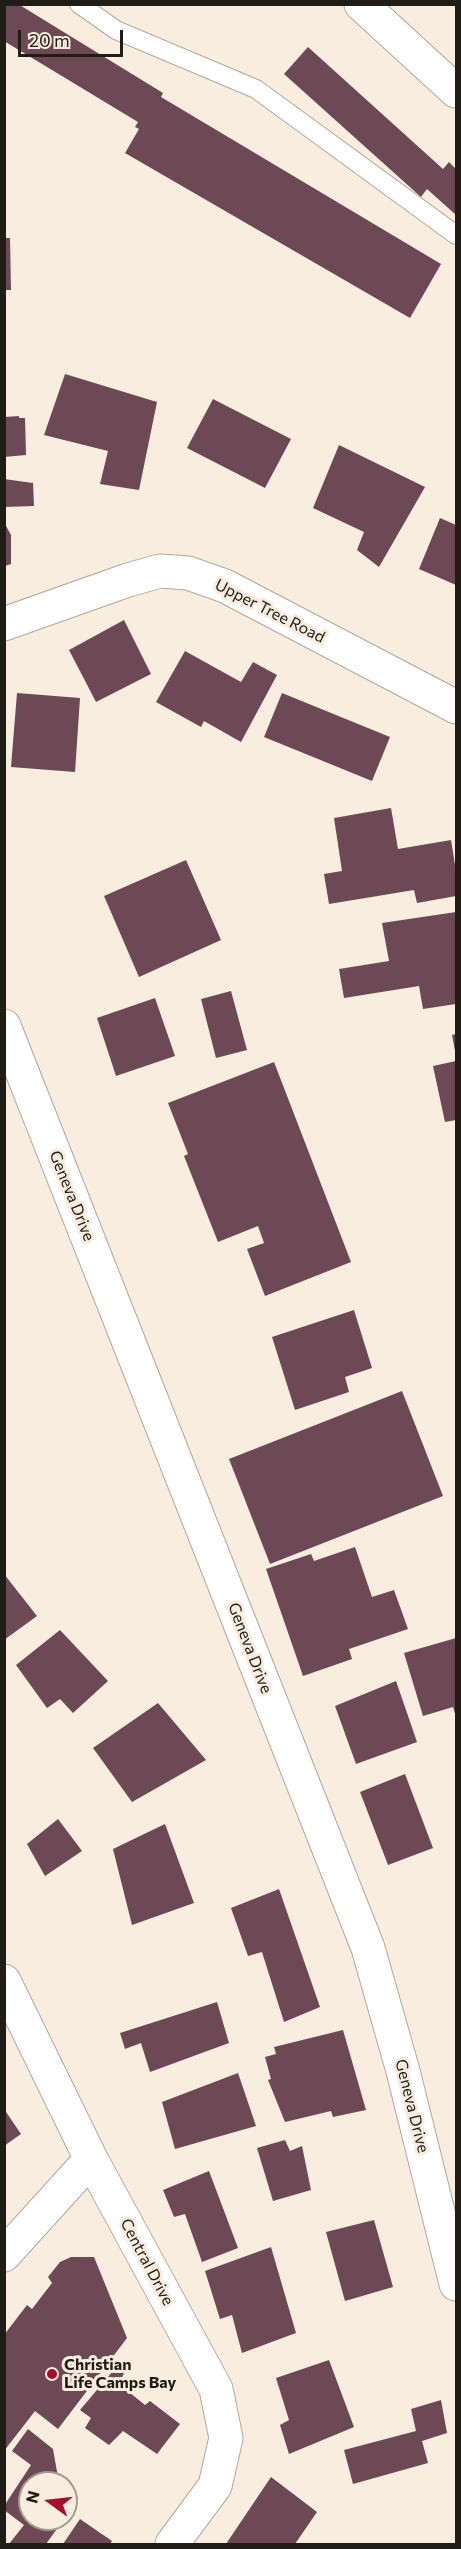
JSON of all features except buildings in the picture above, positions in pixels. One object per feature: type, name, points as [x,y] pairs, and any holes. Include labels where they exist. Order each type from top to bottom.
[{"type":"street","points":[[361,4],[456,91]]},
{"type":"street","name":"Upper Tree Road","points":[[4,624],[160,571],[188,573],[225,586],[456,707]]},
{"type":"street","name":"Geneva Drive","points":[[4,1026],[368,1948],[403,2071],[456,2284]]},
{"type":"street","name":"Central Drive","points":[[4,1981],[91,2159],[216,2389],[226,2438],[215,2486],[172,2544]]},
{"type":"street","points":[[4,2255],[91,2159]]},
{"type":"lane","points":[[79,4],[116,30],[256,89],[456,235]]},
{"type":"place","name":"Christian Life Camps Bay","points":[[52,2374]]}]
